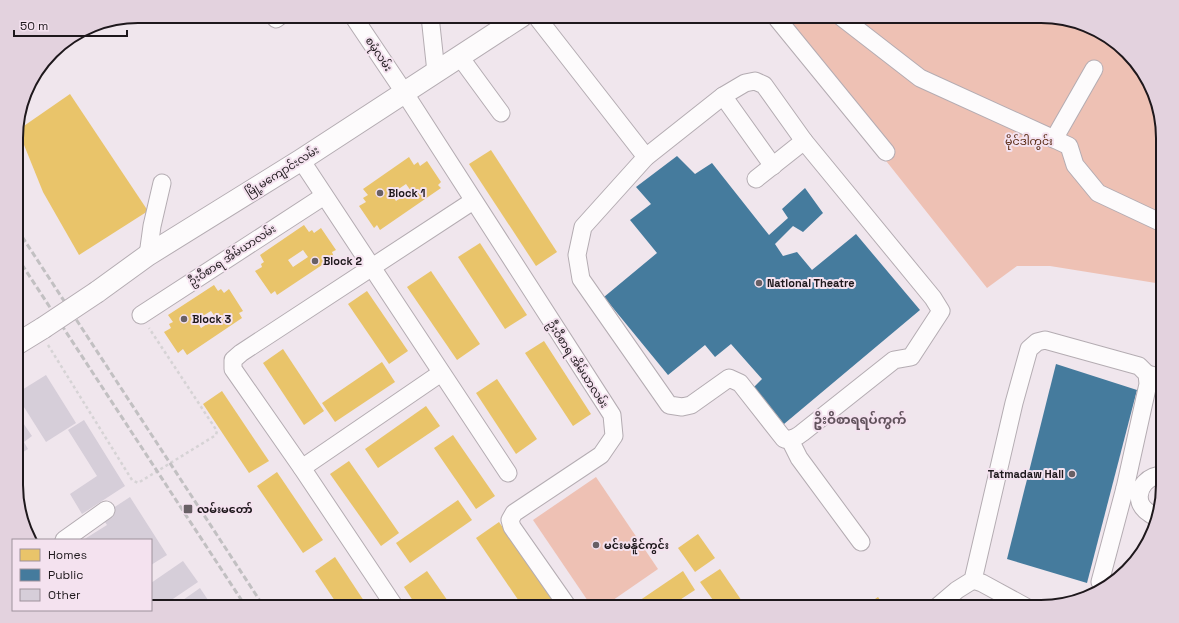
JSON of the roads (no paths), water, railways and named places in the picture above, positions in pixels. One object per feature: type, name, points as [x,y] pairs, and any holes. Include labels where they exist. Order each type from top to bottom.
[{"type":"main road","name":"မြို့မကျောင်းလမ်း","points":[[23,340],[97,292],[148,255],[302,160],[511,23]]},
{"type":"street","name":"စမုံလမ်း","points":[[358,23],[404,92]]},
{"type":"street","points":[[431,23],[436,72]]},
{"type":"street","points":[[541,23],[646,157]]},
{"type":"street","points":[[781,23],[886,152]]},
{"type":"street","points":[[849,23],[920,78],[1068,146],[1075,165],[1098,193],[1156,220]]},
{"type":"street","points":[[460,57],[501,113]]},
{"type":"street","points":[[1054,139],[1094,69]]},
{"type":"street","points":[[755,81],[764,85],[804,141],[933,298],[941,311],[911,357],[894,360],[797,437],[790,440],[784,439],[740,383],[729,378],[691,405],[682,407],[669,404],[582,279],[577,255],[583,227],[646,157],[723,96],[745,83],[755,81]]},
{"type":"street","name":"ဦးဝီစာရ အိမ်ယာလမ်း","points":[[404,92],[612,415],[614,436],[601,456],[514,513],[510,520],[512,527],[563,600]]},
{"type":"street","points":[[723,96],[773,166]]},
{"type":"street","points":[[756,179],[804,141]]},
{"type":"street","points":[[302,160],[324,196],[508,473]]},
{"type":"street","points":[[148,255],[152,226],[162,184]]},
{"type":"street","name":"ဦးဝီစာရ အိမ်ယာလမ်း","points":[[141,315],[324,196]]},
{"type":"street","points":[[390,600],[302,468],[233,369],[233,360],[241,353],[473,201]]},
{"type":"street","points":[[945,600],[957,590],[973,580],[1014,403],[1029,349],[1037,342],[1045,340],[1139,366],[1155,376],[1148,384],[1133,489],[1100,582]]},
{"type":"street","points":[[302,468],[441,373]]},
{"type":"street","points":[[790,440],[799,458],[861,542]]},
{"type":"street","points":[[1133,489],[1156,475]]},
{"type":"street","points":[[1133,489],[1146,512],[1152,515]]},
{"type":"street","points":[[65,539],[106,510]]},
{"type":"street","points":[[973,580],[982,583],[1013,600]]},
{"type":"railway","points":[[23,238],[259,600]]},
{"type":"railway","points":[[23,266],[241,600]]},
{"type":"place","name":"Block 1","points":[[380,193]]},
{"type":"place","name":"Block 2","points":[[315,261]]},
{"type":"place","name":"National Theatre","points":[[759,283]]},
{"type":"place","name":"Block 3","points":[[184,319]]},
{"type":"place","name":"Tatmadaw Hall","points":[[1072,474]]},
{"type":"place","name":"လမ်းမတော်","points":[[188,509]]},
{"type":"place","name":"မင်းမနိူင်ကွင်း","points":[[596,545]]},
{"type":"district","name":"ဦးဝိစာရရပ်ကွက်","points":[[860,419]]},
{"type":"park label","name":"မိုင်ဒါကွင်း","points":[[1029,141]]}]
